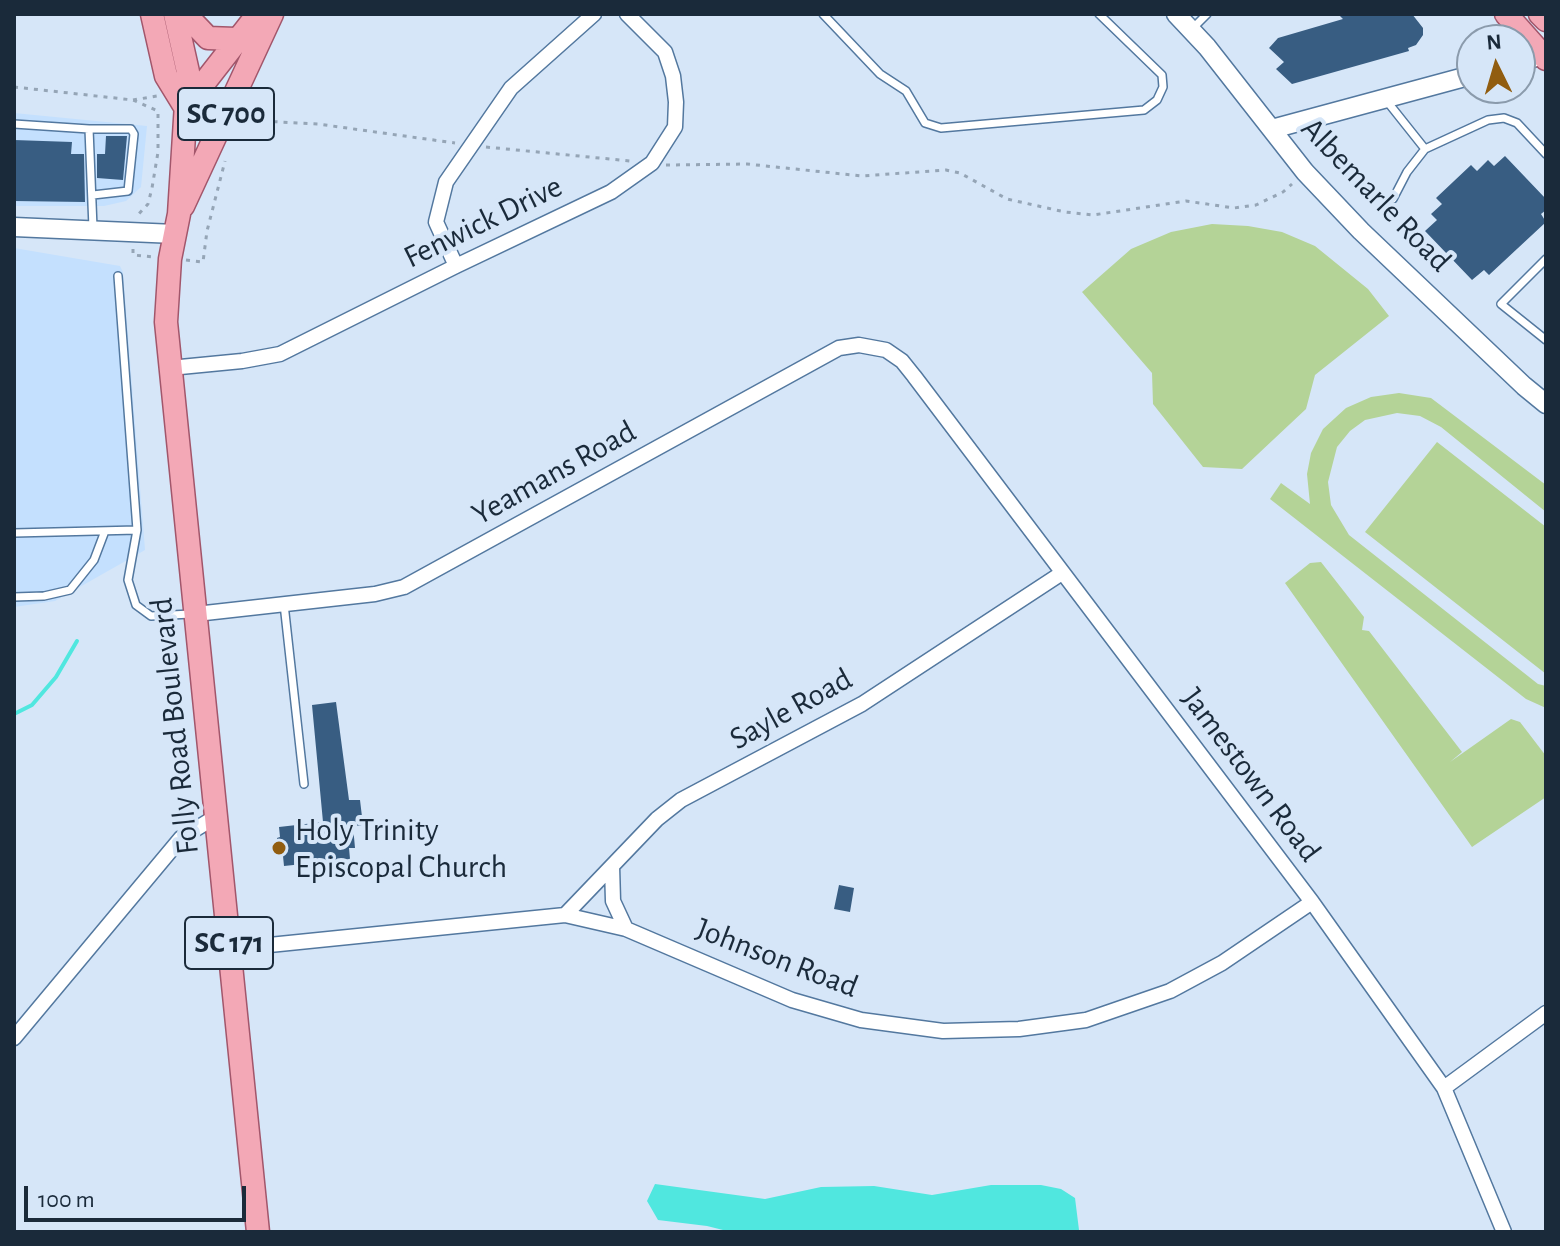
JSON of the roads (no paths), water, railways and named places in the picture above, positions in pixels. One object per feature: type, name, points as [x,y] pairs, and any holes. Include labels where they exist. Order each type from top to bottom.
[{"type":"main road","points":[[152,14],[166,76],[185,107]]},
{"type":"main road","name":"Folly Road Boulevard","points":[[175,14],[188,72],[166,322],[258,1232]]},
{"type":"main road","points":[[185,14],[208,38],[236,39]]},
{"type":"main road","name":"SC 700","points":[[185,107],[258,14]]},
{"type":"main road","name":"Folly Road Boulevard","points":[[177,224],[272,14]]},
{"type":"main road","points":[[1506,14],[1545,56]]},
{"type":"main road","points":[[1540,14],[1546,20]]},
{"type":"street","points":[[456,266],[436,222],[446,182],[511,88],[594,14]]},
{"type":"street","name":"Fenwick Drive","points":[[170,368],[280,354],[611,192],[652,163],[675,127],[673,76],[665,52],[627,14]]},
{"type":"street","name":"Albemarle Road","points":[[1176,14],[1305,172],[1361,231],[1546,404]]},
{"type":"street","points":[[1272,129],[1456,79]]},
{"type":"street","points":[[14,227],[93,231],[177,224]]},
{"type":"street","name":"Yeamans Road","points":[[196,614],[375,594],[404,587],[839,348],[859,345],[886,350],[902,361],[914,376]]},
{"type":"street","name":"Jamestown Road","points":[[914,376],[1312,902],[1444,1088],[1504,1232]]},
{"type":"street","name":"Sayle Road","points":[[565,915],[657,819],[681,800],[862,704],[1062,573]]},
{"type":"street","points":[[14,1038],[181,838],[217,816]]},
{"type":"street","points":[[612,866],[613,901],[626,929]]},
{"type":"street","name":"Johnson Road","points":[[230,949],[565,915],[626,929],[792,1000],[861,1020],[943,1031],[1019,1029],[1086,1020],[1170,991],[1222,963],[1312,902]]},
{"type":"street","points":[[1444,1088],[1546,1013]]},
{"type":"lane","points":[[823,14],[880,74],[906,91],[925,123],[941,128],[1144,110],[1157,100],[1163,87],[1162,75],[1099,14]]},
{"type":"lane","points":[[1191,30],[1207,14]]},
{"type":"lane","points":[[1385,98],[1425,149]]},
{"type":"lane","points":[[1393,199],[1407,172],[1425,149],[1488,120],[1504,118],[1517,123],[1546,154]]},
{"type":"lane","points":[[14,124],[131,129],[134,134],[128,191],[93,195]]},
{"type":"lane","points":[[89,129],[93,231]]},
{"type":"lane","points":[[1546,259],[1501,304],[1546,340]]},
{"type":"lane","points":[[118,276],[137,530],[128,580],[136,605],[151,616],[196,614]]},
{"type":"lane","points":[[14,533],[137,530]]},
{"type":"lane","points":[[14,597],[44,596],[70,590],[94,560],[105,531]]},
{"type":"lane","points":[[284,604],[304,784]]},
{"type":"waterway","points":[[14,714],[32,705],[56,677],[77,641]]},
{"type":"place","name":"Holy Trinity Episcopal Church","points":[[279,848]]}]
